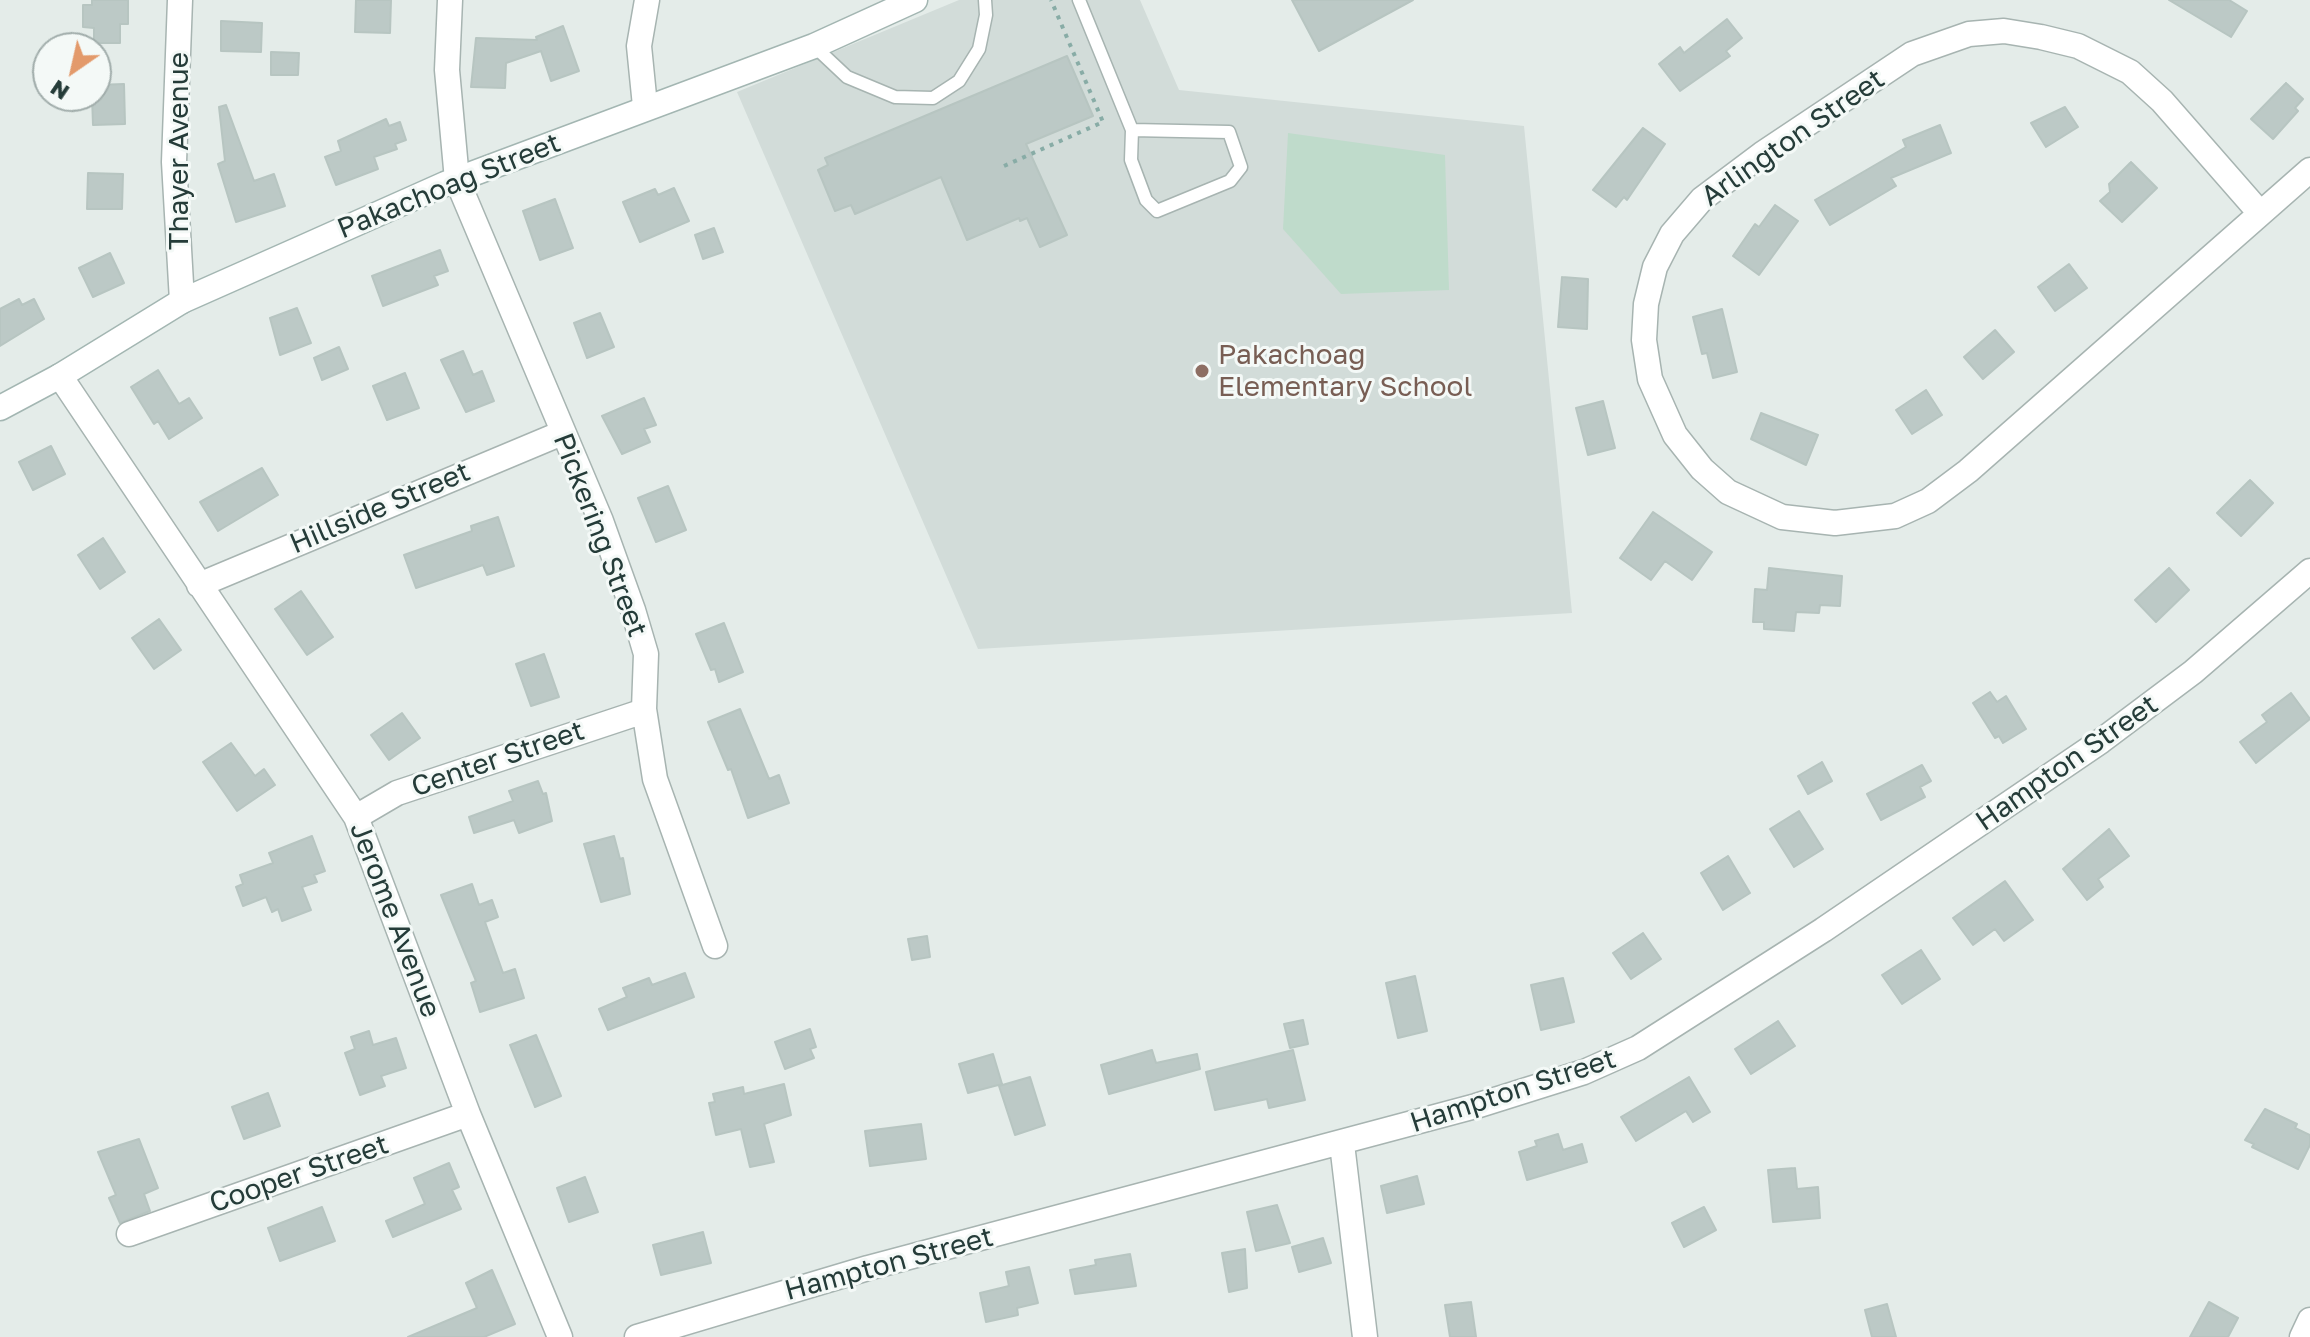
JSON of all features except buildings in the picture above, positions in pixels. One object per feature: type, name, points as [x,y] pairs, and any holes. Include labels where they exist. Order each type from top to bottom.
[{"type":"street","name":"Thayer Avenue","points":[[180,0],[174,162],[182,301]]},
{"type":"street","name":"Pickering Street","points":[[450,0],[447,70],[457,180],[601,521],[637,625],[646,654],[644,711],[655,779],[715,946]]},
{"type":"street","points":[[645,106],[639,46],[647,0]]},
{"type":"street","name":"Pakachoag Street","points":[[0,408],[60,376],[182,301],[457,180],[645,106],[814,46],[915,0]]},
{"type":"street","name":"Arlington Street","points":[[2260,213],[2162,101],[2121,67],[2078,46],[2041,37],[2004,31],[1969,34],[1912,54],[1762,154],[1702,199],[1672,234],[1655,267],[1646,304],[1644,340],[1650,379],[1675,435],[1702,469],[1728,492],[1782,517],[1835,523],[1895,516],[1928,501],[1968,471],[2310,170]]},
{"type":"street","name":"Jerome Avenue","points":[[60,376],[356,817],[468,1114],[560,1337]]},
{"type":"street","name":"Hillside Street","points":[[199,585],[562,433]]},
{"type":"street","name":"Hampton Street","points":[[637,1337],[868,1268],[1342,1144],[1571,1076],[1638,1048],[1834,923],[2101,741],[2193,672],[2310,571]]},
{"type":"street","name":"Center Street","points":[[356,817],[397,793],[644,711]]},
{"type":"street","name":"Cooper Street","points":[[129,1234],[468,1114]]},
{"type":"street","points":[[1342,1144],[1365,1337]]},
{"type":"street","points":[[2302,1337],[2310,1320]]},
{"type":"lane","points":[[814,46],[847,77],[895,97],[933,98],[959,81],[979,49],[986,15],[985,0]]},
{"type":"lane","points":[[1079,0],[1132,130],[1131,160],[1146,200],[1157,211],[1230,181],[1241,167],[1229,132],[1132,130]]},
{"type":"path","points":[[1004,166],[1103,122],[1051,0]]},
{"type":"shaded area","name":"Pakachoag Elementary School","points":[[959,0],[1140,0],[1179,90],[1524,126],[1572,613],[978,649],[737,92]]},
{"type":"green space","points":[[1288,133],[1445,155],[1449,290],[1341,294],[1283,229]]},
{"type":"place","name":"Pakachoag Elementary School","points":[[1202,371]]}]
